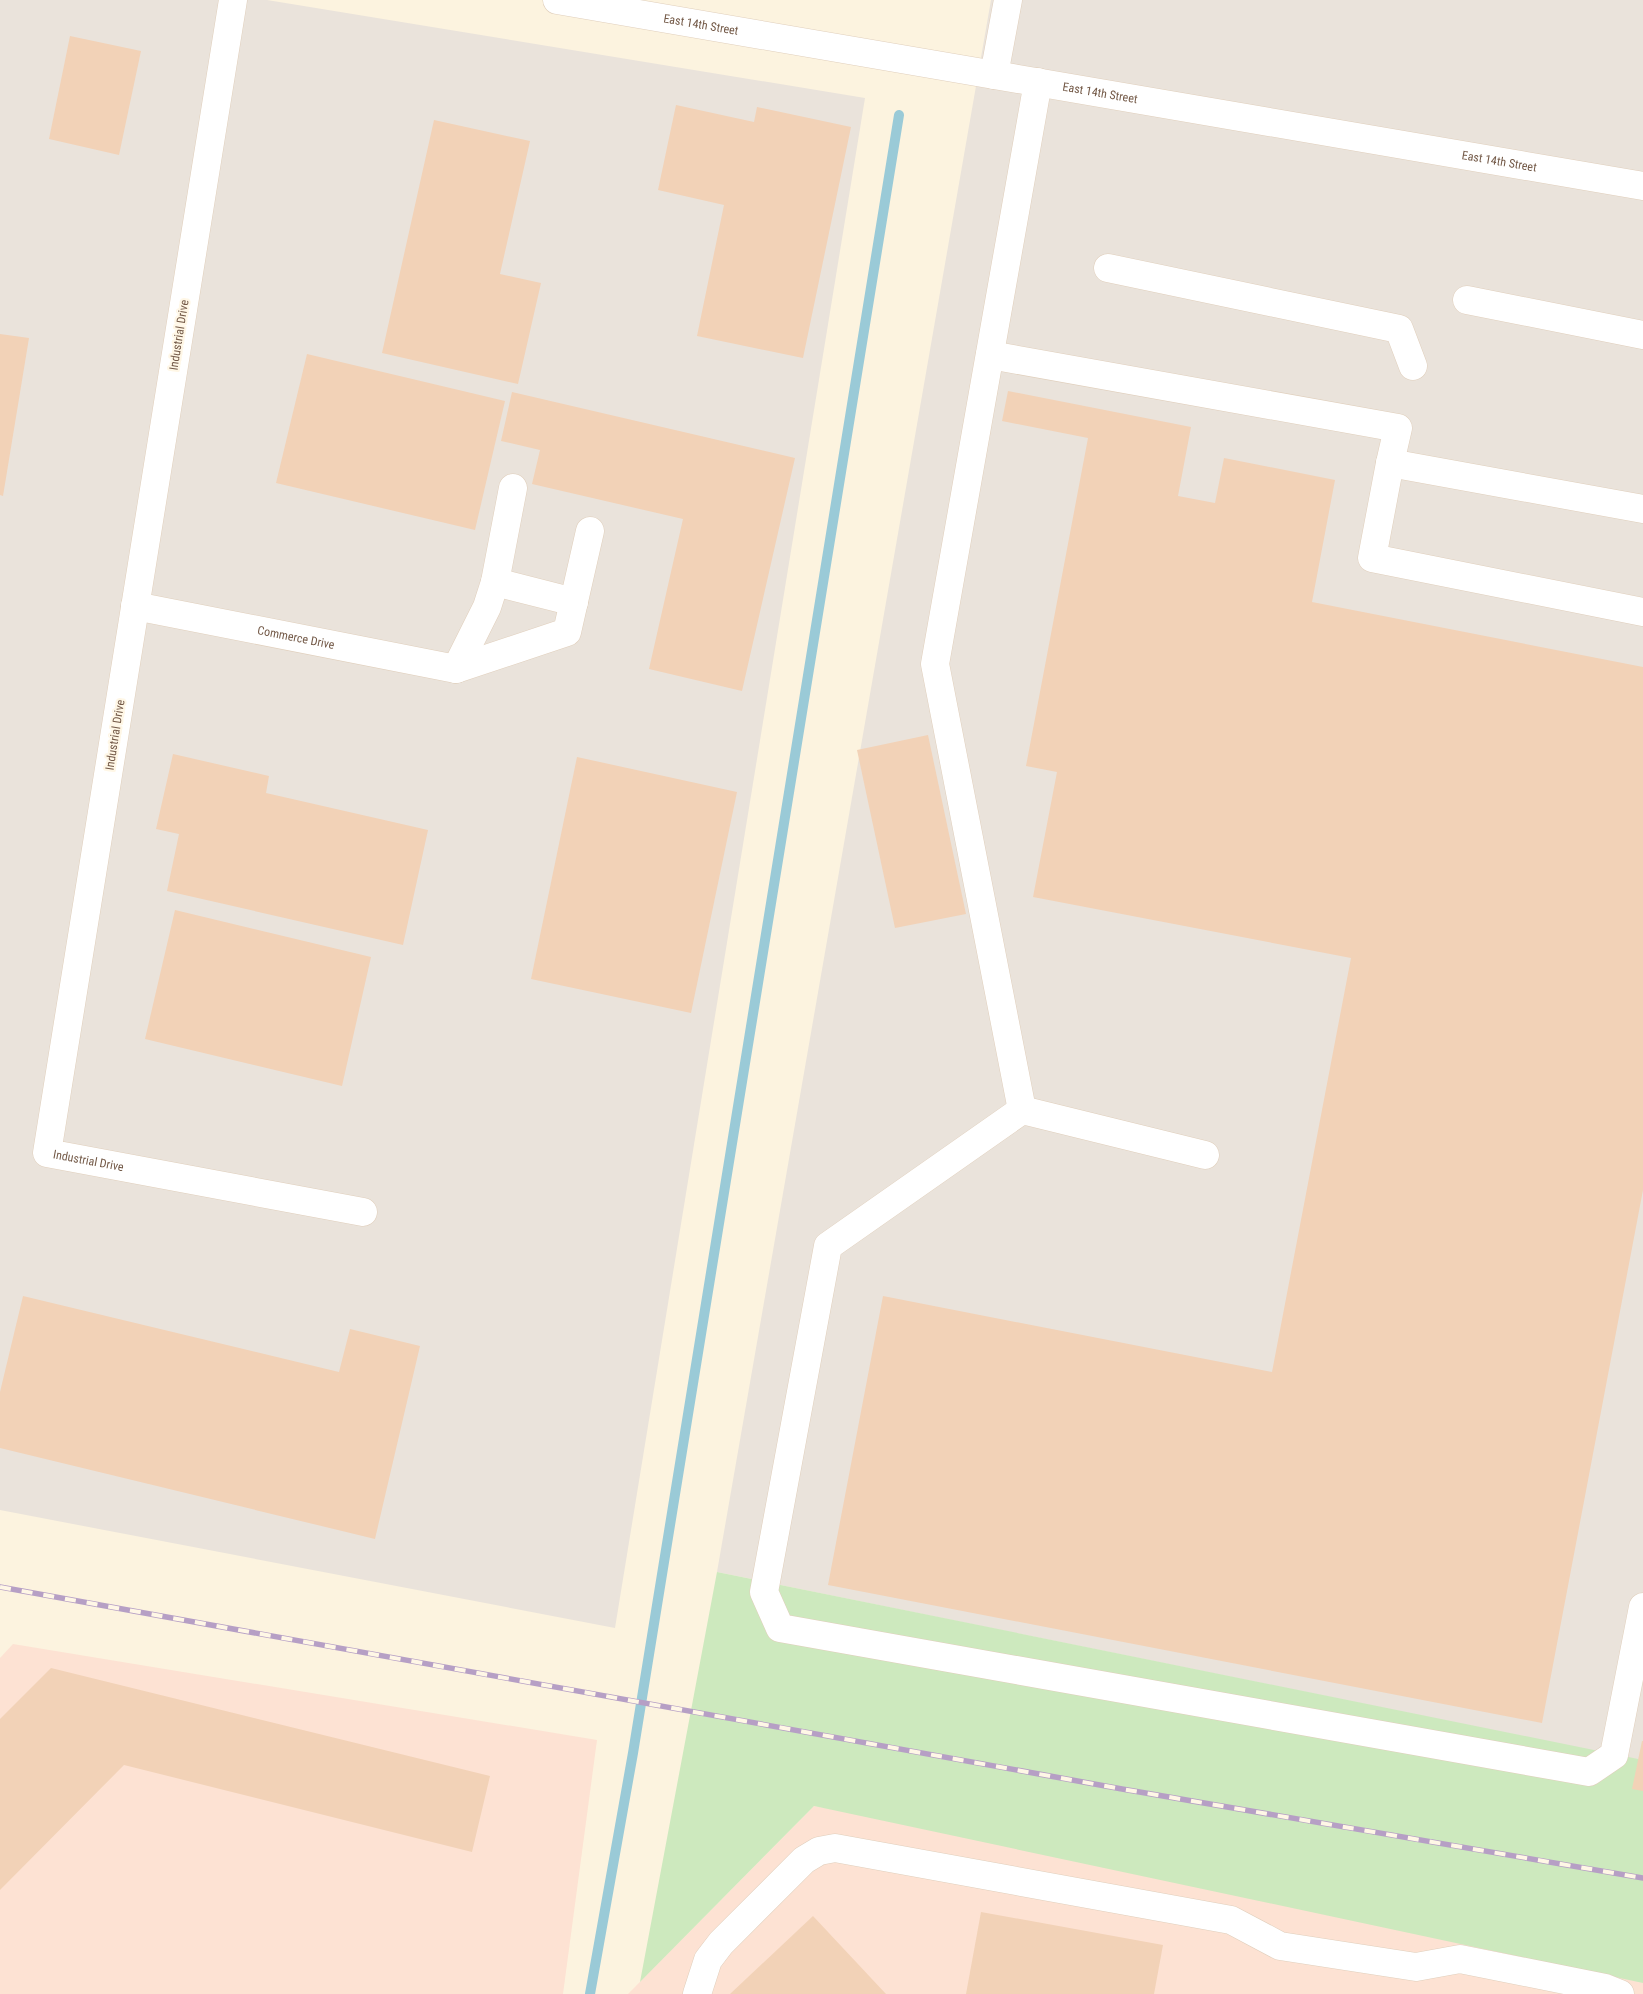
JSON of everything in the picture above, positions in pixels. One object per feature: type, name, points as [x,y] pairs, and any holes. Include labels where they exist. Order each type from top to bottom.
[{"type":"street","name":"Industrial Drive","points":[[233,0],[47,1153],[363,1212]]},
{"type":"street","name":"East 14th Street","points":[[557,0],[1643,186]]},
{"type":"street","points":[[994,75],[1008,0]]},
{"type":"street","points":[[1022,1110],[935,664],[1038,82]]},
{"type":"street","points":[[1108,268],[1399,329],[1414,366]]},
{"type":"street","points":[[1467,300],[1643,335]]},
{"type":"street","points":[[990,355],[1398,428],[1372,558],[1643,612]]},
{"type":"street","points":[[1390,464],[1643,509]]},
{"type":"street","points":[[456,669],[487,607],[495,582],[513,488]]},
{"type":"street","points":[[456,669],[567,632],[590,530]]},
{"type":"street","points":[[495,582],[574,602]]},
{"type":"street","name":"Commerce Drive","points":[[136,606],[456,669]]},
{"type":"street","points":[[1205,1155],[1022,1110],[828,1246],[764,1592],[780,1628],[1590,1772],[1614,1755],[1643,1606]]},
{"type":"street","points":[[697,1994],[708,1960],[721,1943],[804,1860],[819,1851],[835,1848],[1231,1920],[1280,1946],[1416,1967],[1460,1959],[1605,1988],[1620,1994]]},
{"type":"shaded area","points":[[0,0],[267,0],[865,98],[615,1628],[0,1510]]},
{"type":"shaded area","points":[[991,0],[1643,0],[1643,1761],[717,1572]]},
{"type":"shaded area","points":[[13,1644],[597,1740],[563,1994],[0,1994],[0,1658]]},
{"type":"shaded area","points":[[814,1806],[1643,1952],[1643,1994],[628,1994]]},
{"type":"green space","points":[[717,1572],[1643,1760],[1643,1983],[814,1806],[640,1982]]},
{"type":"building","points":[[70,36],[141,51],[119,155],[49,139]]},
{"type":"building","points":[[676,105],[754,122],[757,107],[851,127],[803,358],[697,336],[724,205],[658,190]]},
{"type":"building","points":[[434,120],[530,141],[500,274],[541,283],[518,384],[382,353]]},
{"type":"building","points":[[0,334],[29,338],[3,496],[0,495]]},
{"type":"building","points":[[307,354],[505,401],[475,530],[276,483]]},
{"type":"building","points":[[1008,391],[1191,427],[1178,496],[1215,503],[1224,458],[1335,480],[1312,602],[1643,667],[1643,1190],[1542,1723],[828,1585],[883,1296],[1272,1372],[1351,958],[1033,897],[1057,772],[1026,766],[1088,438],[1002,421]]},
{"type":"building","points":[[512,392],[795,458],[742,691],[649,669],[683,519],[532,484],[540,450],[501,441]]},
{"type":"building","points":[[928,735],[966,914],[895,928],[857,750]]},
{"type":"building","points":[[173,754],[269,776],[266,793],[428,830],[403,945],[167,891],[179,834],[156,829]]},
{"type":"building","points":[[577,757],[737,792],[691,1013],[531,979]]},
{"type":"building","points":[[175,910],[371,957],[342,1086],[145,1039]]},
{"type":"building","points":[[23,1296],[339,1372],[350,1329],[420,1346],[375,1539],[0,1448],[0,1392]]},
{"type":"building","points":[[51,1668],[490,1776],[472,1852],[124,1765],[0,1890],[0,1719]]},
{"type":"building","points":[[1643,1741],[1643,1791],[1632,1789]]},
{"type":"building","points":[[981,1912],[1163,1945],[1154,1994],[966,1994]]},
{"type":"building","points":[[813,1916],[886,1994],[730,1994]]},
{"type":"waterway","points":[[590,1994],[633,1753],[899,115]]},
{"type":"railway","points":[[0,1587],[1122,1789],[1643,1878]]}]
